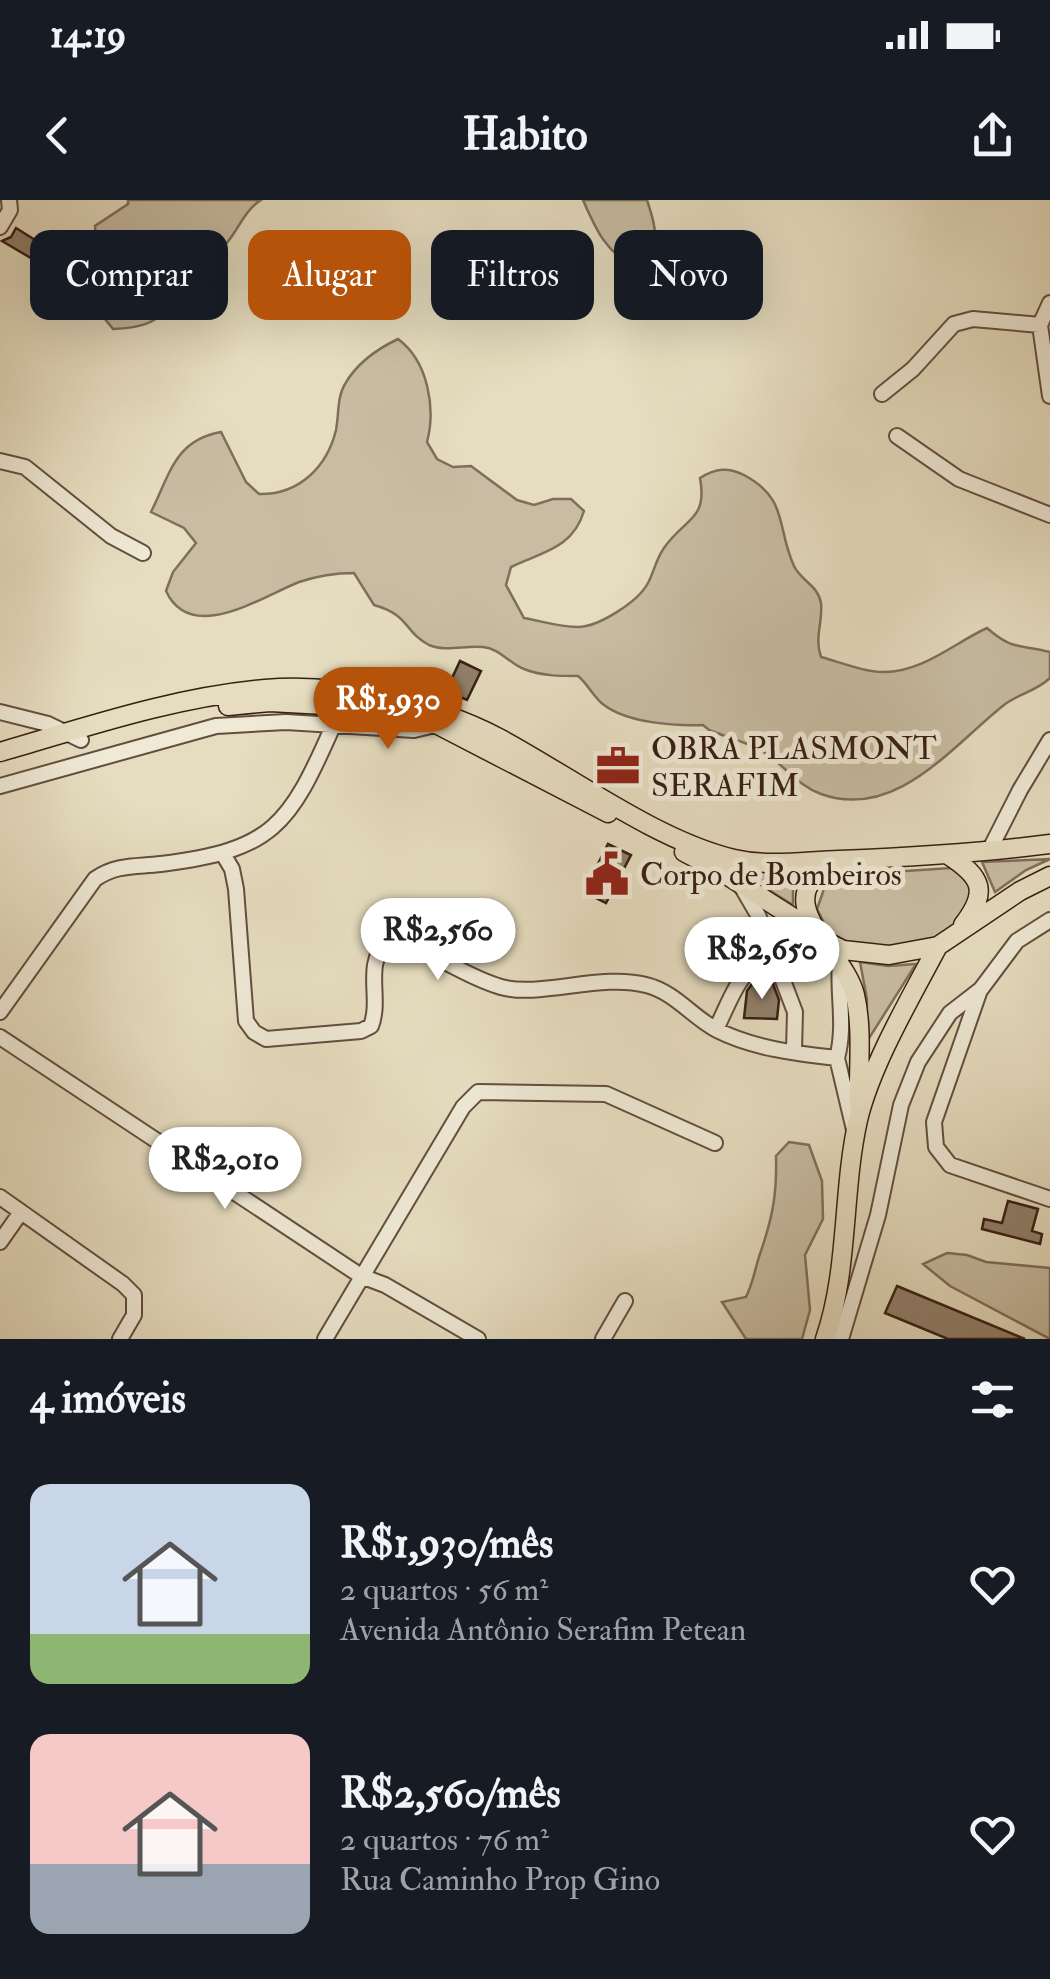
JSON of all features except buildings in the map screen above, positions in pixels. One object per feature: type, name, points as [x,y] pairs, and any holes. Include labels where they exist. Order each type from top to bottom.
[{"type":"main road","points":[[0,764],[149,710],[266,688],[330,691],[398,702],[446,715],[496,737],[690,846],[735,860],[771,864],[948,855],[1050,844]]},
{"type":"main road","points":[[0,752],[210,707],[270,702],[362,707],[438,724],[720,871],[843,950],[889,956],[938,946],[1020,891],[1050,876]]},
{"type":"main road","points":[[948,855],[970,870],[978,880],[980,895],[974,911],[956,934]]},
{"type":"main road","points":[[824,1339],[859,1116],[856,1000],[840,960],[814,932],[805,899],[817,873],[840,860]]},
{"type":"main road","points":[[859,1116],[896,1025],[938,946]]},
{"type":"street","points":[[1,227],[10,210],[9,200]]},
{"type":"street","points":[[1050,303],[1040,325],[1050,396]]},
{"type":"street","points":[[882,394],[913,369],[954,324],[973,319],[1040,325]]},
{"type":"street","points":[[897,436],[960,479],[1050,514]]},
{"type":"street","points":[[0,461],[25,467],[111,536],[143,553]]},
{"type":"street","points":[[0,712],[74,736]]},
{"type":"street","points":[[23,718],[35,731],[35,742]]},
{"type":"street","points":[[0,786],[216,726],[286,722],[414,730],[438,724]]},
{"type":"street","points":[[0,1012],[95,879],[128,865],[154,865],[248,846],[294,806],[334,726]]},
{"type":"street","points":[[989,851],[1050,740]]},
{"type":"street","points":[[223,854],[236,888],[246,1021],[266,1039],[361,1031],[371,1026],[376,1011],[374,964],[387,942],[406,944],[500,987],[519,990],[597,982],[647,985],[684,1003],[716,1029],[761,1045],[837,1058]]},
{"type":"street","points":[[738,882],[758,915],[795,1012],[794,1052]]},
{"type":"street","points":[[840,1339],[878,1215],[901,1105],[918,1062],[950,1013],[981,989],[1017,941],[1050,920]]},
{"type":"street","points":[[716,1029],[755,965],[814,932]]},
{"type":"street","points":[[840,960],[838,988],[843,1026],[837,1058],[856,1136]]},
{"type":"street","points":[[981,989],[934,1122],[936,1147],[950,1165],[1050,1199]]},
{"type":"street","points":[[0,1037],[362,1276],[385,1284],[478,1339]]},
{"type":"street","points":[[325,1339],[462,1108],[478,1092],[606,1094],[716,1142]]},
{"type":"street","points":[[0,1197],[134,1295],[134,1315],[120,1339]]},
{"type":"street","points":[[0,1242],[21,1212]]},
{"type":"street","points":[[603,1339],[625,1301]]},
{"type":"shaded area","points":[[128,200],[261,200],[228,241],[228,230],[95,230],[95,226],[128,204]]},
{"type":"shaded area","points":[[583,200],[647,200],[654,230],[614,230],[614,252],[598,231]]},
{"type":"shaded area","points":[[106,320],[153,320],[140,326],[113,329]]},
{"type":"shaded area","points":[[398,339],[423,372],[430,400],[427,442],[437,459],[453,467],[471,466],[517,500],[534,505],[571,499],[584,511],[565,541],[511,567],[506,585],[524,618],[586,626],[627,605],[648,583],[664,548],[697,511],[702,492],[700,478],[727,470],[758,484],[775,504],[794,566],[821,603],[821,657],[868,670],[898,671],[925,662],[987,628],[1010,644],[1050,652],[1050,678],[1004,705],[921,775],[874,797],[848,800],[813,790],[765,753],[703,725],[652,722],[614,711],[600,702],[578,676],[530,671],[489,648],[429,645],[401,619],[374,605],[354,573],[299,582],[247,606],[209,616],[177,607],[166,591],[173,572],[196,543],[184,528],[151,512],[169,472],[184,451],[206,436],[221,432],[246,482],[259,494],[299,484],[326,456],[336,430],[341,395],[350,376],[368,357]]},
{"type":"shaded area","points":[[1050,859],[995,892],[982,862]]},
{"type":"shaded area","points":[[951,868],[968,881],[977,899],[970,917],[927,944],[887,952],[850,944],[828,931],[817,909],[824,889],[845,875]]},
{"type":"shaded area","points":[[738,871],[800,873],[793,888],[793,905]]},
{"type":"shaded area","points":[[860,962],[916,964],[866,1043],[867,999]]},
{"type":"shaded area","points":[[789,1142],[809,1145],[822,1181],[823,1219],[805,1255],[810,1310],[802,1339],[746,1339],[722,1302],[746,1297],[749,1291],[771,1215],[776,1156]]},
{"type":"shaded area","points":[[947,1253],[986,1262],[1050,1268],[1050,1339],[950,1286],[923,1264]]},
{"type":"place","name":"OBRA PLASMONT SERAFIM","points":[[618,766]]},
{"type":"place","name":"Corpo de Bombeiros","points":[[607,874]]}]
